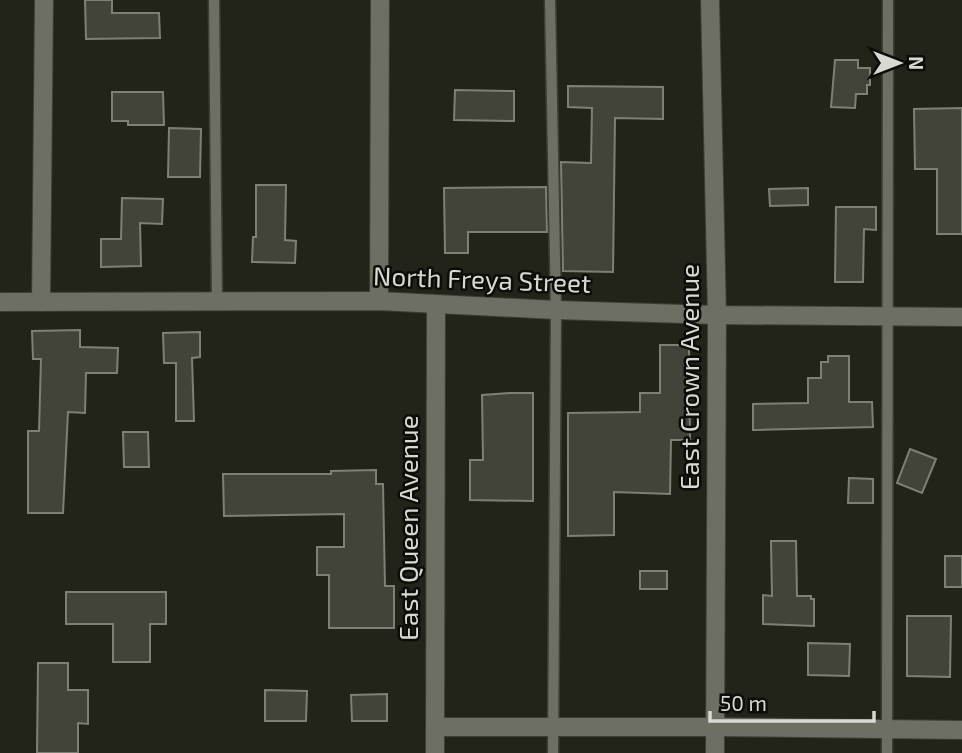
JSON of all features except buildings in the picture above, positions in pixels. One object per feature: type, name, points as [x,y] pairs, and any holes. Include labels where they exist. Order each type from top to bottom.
[{"type":"street","points":[[41,302],[44,0]]},
{"type":"street","points":[[379,301],[380,0]]},
{"type":"street","name":"East Crown Avenue","points":[[710,0],[717,315],[715,753]]},
{"type":"street","name":"North Freya Street","points":[[0,302],[379,301],[717,315],[962,317]]},
{"type":"street","name":"East Queen Avenue","points":[[435,753],[436,304]]},
{"type":"street","points":[[435,727],[962,730]]},
{"type":"lane","points":[[214,0],[217,301]]},
{"type":"lane","points":[[550,0],[556,310],[553,753]]},
{"type":"lane","points":[[887,753],[888,0]]}]
